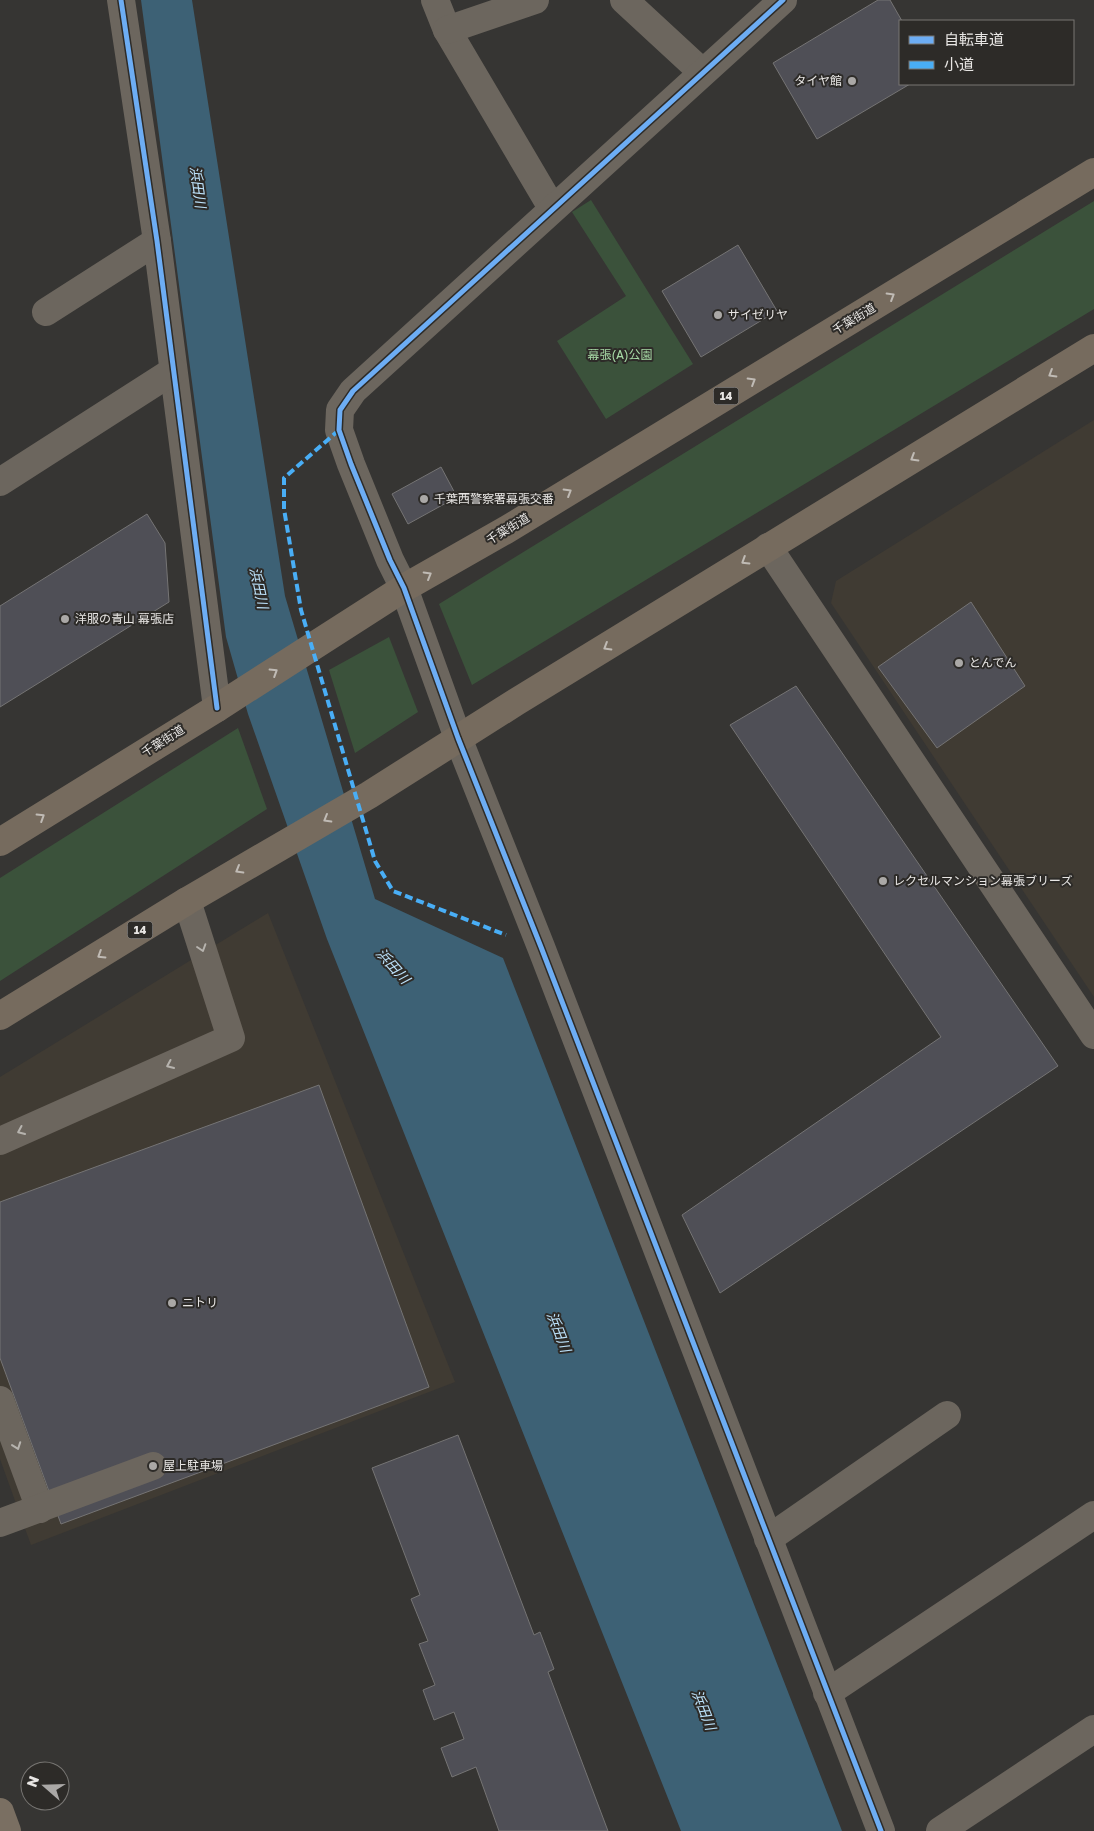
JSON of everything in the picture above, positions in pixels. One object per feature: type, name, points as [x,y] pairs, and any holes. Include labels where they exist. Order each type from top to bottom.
[{"type":"highway","name":"千葉街道","points":[[0,842],[358,620],[404,588],[506,530],[1094,172]]},
{"type":"highway","name":"14","points":[[0,1016],[186,901],[369,795],[458,738],[1094,348]]},
{"type":"main road","points":[[0,1812],[7,1831]]},
{"type":"street","points":[[121,0],[157,241],[173,371],[225,703]]},
{"type":"street","points":[[435,0],[448,30],[552,208]]},
{"type":"street","points":[[448,30],[535,0]]},
{"type":"street","points":[[624,0],[702,72]]},
{"type":"street","points":[[783,0],[353,390],[340,410],[339,430],[390,560],[404,588],[458,738],[544,956],[881,1831]]},
{"type":"street","points":[[46,312],[157,241]]},
{"type":"street","points":[[0,482],[173,371]]},
{"type":"street","points":[[768,547],[1094,1035]]},
{"type":"street","points":[[0,1141],[231,1038],[186,901]]},
{"type":"street","points":[[0,1400],[47,1506]]},
{"type":"street","points":[[768,1539],[947,1415]]},
{"type":"street","points":[[0,1523],[153,1466]]},
{"type":"street","points":[[827,1693],[1094,1516]]},
{"type":"street","points":[[940,1831],[1094,1729]]},
{"type":"shaded area","points":[[1094,420],[1094,997],[831,603],[836,581]]},
{"type":"shaded area","points":[[268,913],[455,1382],[31,1545],[0,1459],[0,1077]]},
{"type":"green space","name":"幕張(A)公園","points":[[591,200],[693,364],[606,419],[557,341],[626,296],[572,212]]},
{"type":"green space","points":[[1094,201],[1094,309],[472,685],[439,604]]},
{"type":"green space","points":[[389,637],[418,712],[355,753],[329,670]]},
{"type":"green space","points":[[238,728],[267,809],[0,981],[0,878]]},
{"type":"water","name":"浜田川","points":[[141,0],[192,0],[285,596],[375,899],[503,958],[842,1831],[681,1831],[327,939],[248,714],[226,637]]},
{"type":"building","points":[[878,0],[890,0],[901,20],[899,20],[899,85],[908,85],[817,139],[773,63]]},
{"type":"building","points":[[738,245],[777,311],[701,357],[662,291]]},
{"type":"building","points":[[441,467],[457,497],[408,524],[392,494]]},
{"type":"building","points":[[147,514],[165,543],[169,602],[0,707],[0,606]]},
{"type":"building","points":[[971,602],[1025,686],[937,748],[878,667]]},
{"type":"building","name":"レクセルマンション幕張ブリーズ","points":[[796,686],[1058,1066],[720,1293],[682,1215],[941,1037],[730,725]]},
{"type":"building","points":[[319,1085],[429,1387],[61,1524],[0,1358],[0,1202]]},
{"type":"building","points":[[458,1435],[534,1635],[540,1632],[554,1669],[548,1672],[608,1831],[499,1831],[476,1767],[452,1777],[441,1748],[464,1739],[454,1712],[434,1720],[423,1690],[435,1685],[419,1644],[428,1641],[411,1599],[420,1595],[372,1468]]},
{"type":"marked path","points":[[339,430],[284,478],[284,509],[301,610],[375,861],[393,891],[506,935]]},
{"type":"cycle path","points":[[121,0],[157,241],[217,708]]},
{"type":"cycle path","points":[[783,0],[353,391],[340,410],[339,430],[390,560],[404,588],[458,738],[541,947],[881,1831]]},
{"type":"place","name":"タイヤ館","points":[[852,81]]},
{"type":"place","name":"サイゼリヤ","points":[[718,315]]},
{"type":"place","name":"千葉西警察署幕張交番","points":[[424,499]]},
{"type":"place","name":"洋服の青山 幕張店","points":[[65,619]]},
{"type":"place","name":"とんでん","points":[[959,663]]},
{"type":"place","name":"レクセルマンション幕張ブリーズ","points":[[883,881]]},
{"type":"place","name":"ニトリ","points":[[172,1303]]},
{"type":"place","name":"屋上駐車場","points":[[153,1466]]}]
